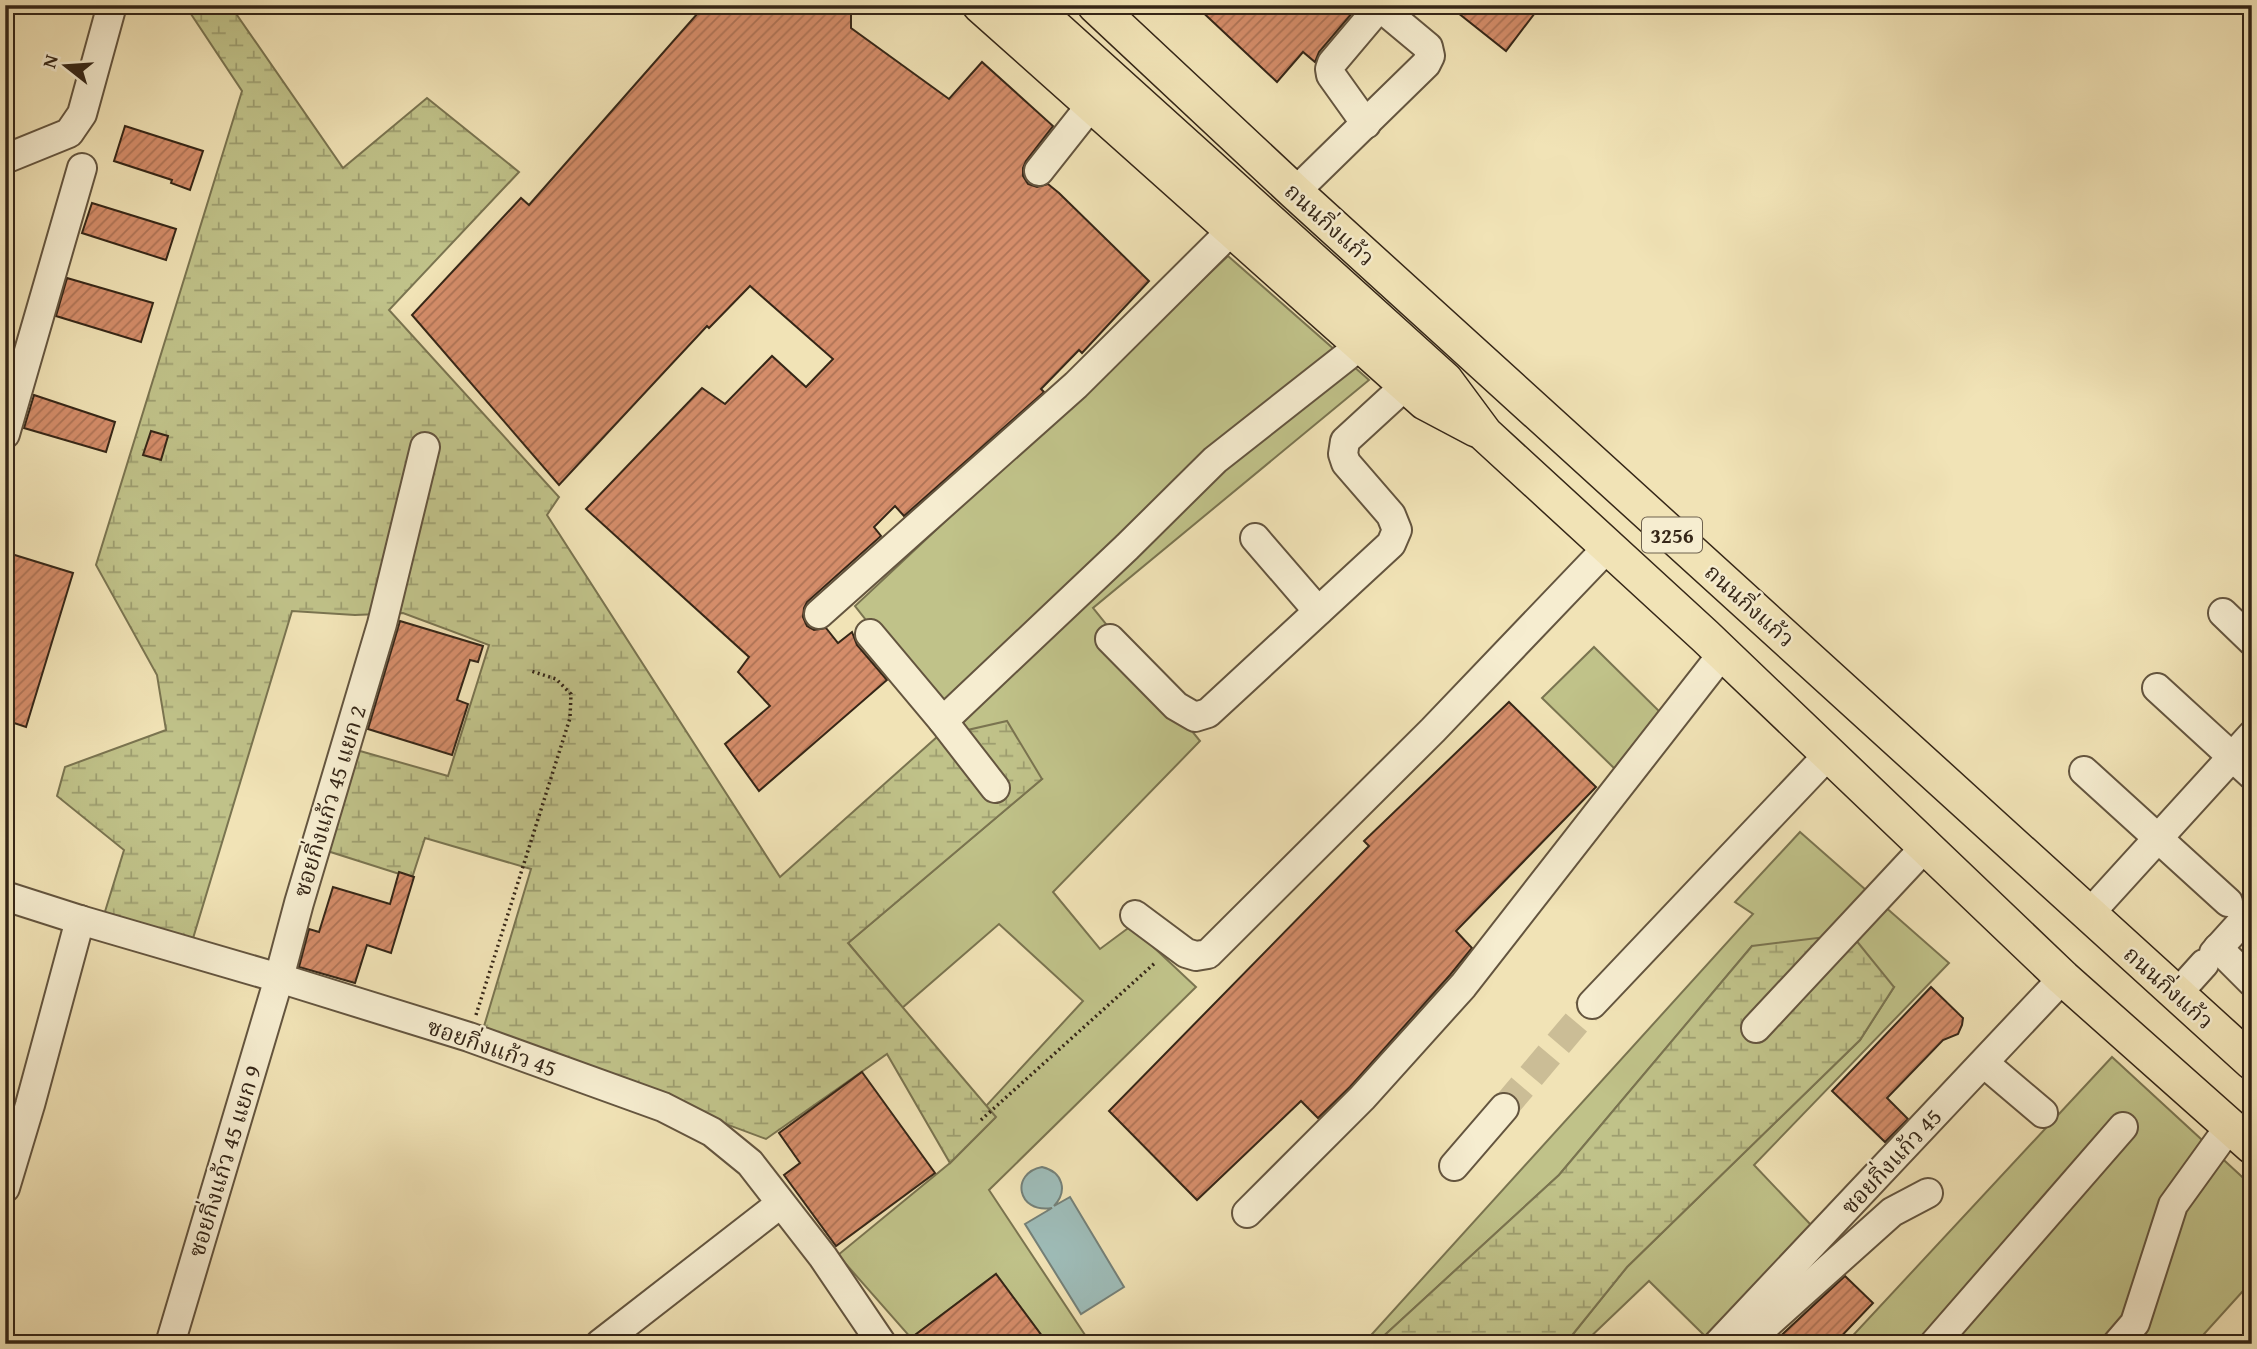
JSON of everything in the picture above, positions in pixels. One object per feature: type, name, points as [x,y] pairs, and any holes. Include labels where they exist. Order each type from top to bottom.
[{"type":"main road","name":"ถนนกิ่งแก้ว","points":[[979,5],[1406,386],[1425,402],[1485,434]]},
{"type":"main road","name":"ถนนกิ่งแก้ว","points":[[1030,5],[1445,380],[1485,434],[1723,653],[2063,978],[2241,1136]]},
{"type":"main road","name":"ถนนกิ่งแก้ว","points":[[1095,5],[1294,192],[2252,1062]]},
{"type":"street","points":[[5,159],[69,133],[82,114],[112,5]]},
{"type":"street","points":[[1294,192],[1366,124],[1426,64],[1430,56],[1428,47],[1380,6],[1332,63],[1330,69],[1331,75],[1366,124]]},
{"type":"street","points":[[1039,171],[1092,104]]},
{"type":"street","points":[[5,434],[10,395],[82,169]]},
{"type":"street","points":[[819,614],[1076,385],[1232,230]]},
{"type":"street","points":[[943,721],[1215,460],[1361,345]]},
{"type":"street","points":[[1111,639],[1176,706],[1195,717],[1208,713],[1391,544],[1397,530],[1391,514],[1346,463],[1343,454],[1345,441],[1406,386]]},
{"type":"street","name":"ซอยกิ่งแก้ว 45 แยก 2","points":[[279,978],[382,624],[425,447]]},
{"type":"street","points":[[1255,538],[1318,611]]},
{"type":"street","points":[[1135,915],[1186,953],[1196,956],[1208,954],[1433,730],[1608,547]]},
{"type":"street","points":[[2223,613],[2252,641]]},
{"type":"street","points":[[870,634],[995,788]]},
{"type":"street","points":[[1247,1213],[1362,1098],[1463,986],[1723,653]]},
{"type":"street","points":[[2157,688],[2242,766]]},
{"type":"street","points":[[2089,914],[2158,838],[2242,766],[2252,735]]},
{"type":"street","points":[[1592,1004],[1829,754]]},
{"type":"street","points":[[2084,771],[2158,838],[2240,906],[2212,955],[2177,994]]},
{"type":"street","points":[[1756,1028],[1926,846]]},
{"type":"street","name":"ซอยกิ่งแก้ว 45","points":[[5,896],[469,1037],[663,1107],[712,1132],[750,1163],[823,1257],[882,1344]]},
{"type":"street","points":[[5,1188],[80,920]]},
{"type":"street","points":[[2212,955],[2252,982]]},
{"type":"street","name":"ซอยกิ่งแก้ว 45 แยก 9","points":[[170,1344],[279,978]]},
{"type":"street","name":"ซอยกิ่งแก้ว 45","points":[[1718,1344],[1755,1326],[1984,1063],[2063,978]]},
{"type":"street","points":[[1984,1063],[2043,1113]]},
{"type":"street","points":[[1454,1166],[1504,1108]]},
{"type":"street","points":[[1947,1340],[2123,1127]]},
{"type":"street","points":[[2117,1344],[2135,1323],[2174,1205],[2241,1136]]},
{"type":"street","points":[[1755,1326],[1892,1212],[1928,1193]]},
{"type":"street","points":[[600,1344],[780,1204]]},
{"type":"path","points":[[2244,5],[2252,16]]},
{"type":"path","points":[[469,1037],[570,718],[571,694],[556,679],[531,671]]},
{"type":"path","points":[[982,1120],[1175,945]]},
{"type":"green space","points":[[185,5],[230,5],[343,168],[427,98],[519,172],[389,310],[559,497],[547,515],[780,877],[937,737],[1007,721],[1042,779],[848,943],[996,1117],[950,1163],[887,1054],[766,1139],[482,1033],[531,869],[425,838],[412,878],[318,848],[353,749],[448,776],[489,645],[403,613],[355,615],[292,611],[191,945],[103,918],[124,850],[57,796],[65,767],[166,730],[157,675],[96,565],[242,91]]},
{"type":"green space","points":[[1228,256],[1369,380],[1093,608],[1200,741],[1053,892],[1100,949],[1131,926],[1196,987],[989,1190],[1091,1344],[1048,1344],[996,1274],[911,1338],[838,1255],[950,1163],[995,1118],[986,1106],[1083,1001],[999,924],[902,1008],[848,943],[1042,779],[955,733],[855,606]]},
{"type":"green space","points":[[1594,647],[1665,717],[1616,770],[1542,698]]},
{"type":"green space","points":[[1800,832],[1949,963],[1754,1165],[1812,1226],[1707,1338],[1649,1281],[1583,1344],[1565,1344],[1627,1267],[1860,1040],[1894,987],[1752,946],[1559,1175],[1375,1344],[1363,1344],[1753,914],[1735,902]]},
{"type":"green space","points":[[1851,934],[1894,987],[1860,1040],[1627,1267],[1565,1344],[1375,1344],[1559,1175],[1752,946]]},
{"type":"green space","points":[[2112,1057],[2252,1186],[2252,1281],[2195,1344],[1845,1344]]},
{"type":"water","points":[[1042,1167],[1055,1173],[1061,1183],[1061,1194],[1054,1206],[1070,1197],[1124,1287],[1081,1314],[1025,1224],[1052,1208],[1031,1205],[1022,1192],[1025,1177]]},
{"type":"building","points":[[705,5],[844,5],[851,12],[851,28],[949,99],[982,62],[1053,126],[1026,161],[1023,176],[1028,184],[1037,187],[1048,184],[1149,281],[1082,353],[1079,350],[1041,389],[1044,392],[904,516],[895,506],[874,527],[881,536],[807,602],[803,617],[807,626],[814,630],[826,628],[838,643],[852,632],[857,645],[887,680],[759,791],[725,744],[770,706],[738,672],[749,657],[586,509],[702,388],[725,404],[772,356],[806,387],[833,359],[750,286],[709,328],[707,326],[559,485],[412,315],[521,198],[529,205]]},
{"type":"building","points":[[1195,5],[1359,5],[1319,52],[1315,62],[1303,52],[1277,82]]},
{"type":"building","points":[[1448,5],[1541,5],[1506,51]]},
{"type":"building","points":[[125,126],[203,151],[190,190],[171,183],[172,180],[114,161]]},
{"type":"building","points":[[92,203],[176,229],[166,260],[82,233]]},
{"type":"building","points":[[67,278],[153,303],[141,342],[56,316]]},
{"type":"building","points":[[34,395],[115,422],[106,452],[24,428]]},
{"type":"building","points":[[151,431],[168,436],[161,460],[143,455]]},
{"type":"building","points":[[5,552],[73,573],[26,727],[5,720]]},
{"type":"building","points":[[400,621],[483,646],[478,662],[470,660],[457,700],[468,704],[452,755],[368,729]]},
{"type":"building","points":[[1509,702],[1596,787],[1456,931],[1472,948],[1350,1087],[1318,1118],[1301,1101],[1197,1200],[1109,1111],[1369,846],[1364,841]]},
{"type":"building","points":[[399,872],[414,877],[391,953],[367,945],[355,983],[299,967],[309,929],[319,932],[333,887],[390,904]]},
{"type":"building","points":[[1931,987],[1963,1018],[1962,1025],[1958,1034],[1943,1040],[1887,1098],[1908,1119],[1885,1142],[1832,1091]]},
{"type":"building","points":[[862,1072],[935,1173],[836,1246],[784,1175],[800,1163],[779,1133]]},
{"type":"building","points":[[996,1274],[1048,1344],[903,1344]]},
{"type":"building","points":[[1845,1276],[1873,1303],[1834,1344],[1772,1344]]},
{"type":"tunnel","points":[[1504,1108],[1592,1004]]}]
